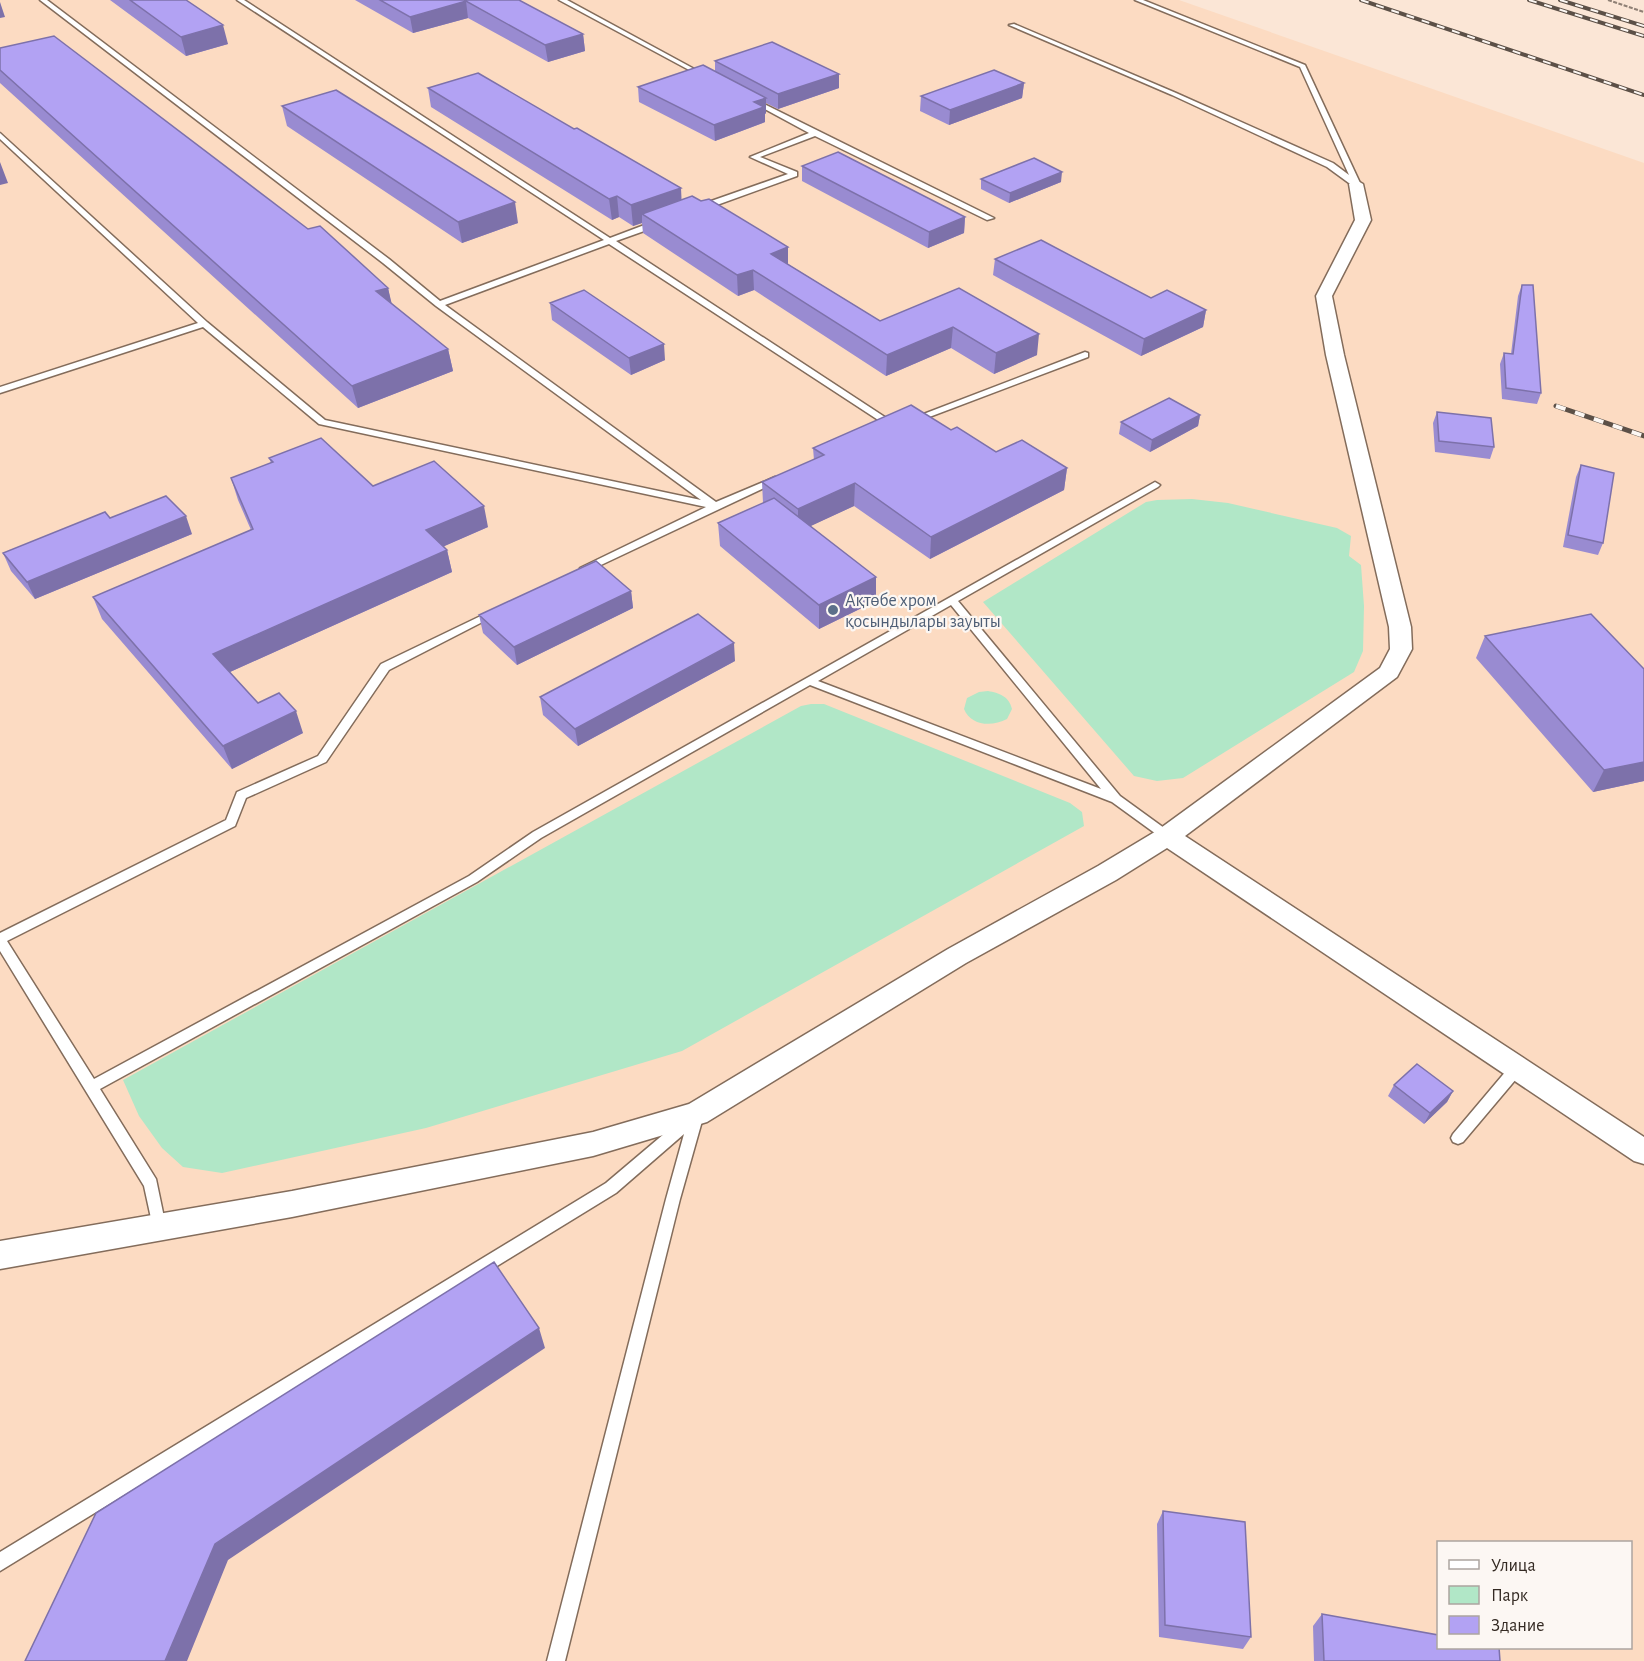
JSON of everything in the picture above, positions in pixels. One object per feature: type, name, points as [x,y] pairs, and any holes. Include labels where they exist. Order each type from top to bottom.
[{"type":"street","points":[[0,1255],[292,1204],[593,1144],[697,1114],[957,956],[1107,873],[1167,836],[1323,723],[1389,672],[1401,649],[1400,627],[1335,355],[1324,296],[1363,220],[1356,184]]},
{"type":"street","points":[[1167,836],[1644,1152]]},
{"type":"lane","points":[[43,0],[386,261],[439,304],[715,506]]},
{"type":"lane","points":[[240,0],[895,427]]},
{"type":"lane","points":[[562,0],[711,79]]},
{"type":"lane","points":[[1138,0],[1303,66],[1356,184]]},
{"type":"lane","points":[[1012,25],[1330,165],[1356,184]]},
{"type":"lane","points":[[742,95],[990,218]]},
{"type":"lane","points":[[695,210],[794,174],[754,156],[815,133]]},
{"type":"lane","points":[[0,135],[204,324],[322,422],[715,506]]},
{"type":"lane","points":[[439,304],[673,217]]},
{"type":"lane","points":[[0,390],[204,324]]},
{"type":"lane","points":[[884,432],[1085,355]]},
{"type":"lane","points":[[577,574],[715,506],[789,474]]},
{"type":"lane","points":[[92,1087],[472,879],[537,835],[1155,485]]},
{"type":"lane","points":[[952,600],[1116,800]]},
{"type":"lane","points":[[159,1227],[151,1184],[0,939],[231,823],[241,795],[322,759],[385,667],[502,610]]},
{"type":"lane","points":[[809,681],[1116,800],[1167,836]]},
{"type":"lane","points":[[1458,1138],[1517,1068]]},
{"type":"lane","points":[[0,1562],[612,1188],[697,1114]]},
{"type":"lane","points":[[556,1661],[673,1198],[697,1114]]},
{"type":"path","points":[[1608,0],[1644,12]]},
{"type":"shaded area","points":[[0,0],[1179,0],[1644,163],[1644,1661],[0,1661]]},
{"type":"green space","points":[[1192,499],[1228,503],[1337,528],[1351,536],[1349,556],[1361,565],[1364,606],[1363,651],[1354,672],[1183,778],[1157,781],[1134,776],[983,602],[1146,502]]},
{"type":"green space","points":[[988,691],[1000,694],[1009,701],[1012,709],[1007,719],[989,724],[977,722],[967,715],[964,709],[967,698],[979,692]]},
{"type":"green space","points":[[824,704],[1070,803],[1082,812],[1084,826],[682,1051],[426,1128],[222,1173],[183,1167],[162,1148],[139,1116],[123,1080],[801,706]]},
{"type":"building","points":[[130,0],[186,0],[223,25],[181,37]]},
{"type":"building","points":[[380,0],[519,0],[583,34],[545,45],[466,1],[410,17]]},
{"type":"building","points":[[54,36],[308,229],[320,226],[388,288],[376,291],[448,349],[352,386],[0,70],[0,48]]},
{"type":"building","points":[[772,42],[839,74],[778,94],[715,61]]},
{"type":"building","points":[[703,65],[766,98],[754,102],[764,107],[714,125],[638,87]]},
{"type":"building","points":[[994,70],[1024,83],[950,110],[921,96]]},
{"type":"building","points":[[478,73],[681,188],[631,205],[617,196],[609,199],[428,88]]},
{"type":"building","points":[[336,90],[515,202],[458,222],[282,106]]},
{"type":"building","points":[[838,152],[965,217],[929,232],[802,166]]},
{"type":"building","points":[[1034,158],[1062,172],[1010,193],[981,179]]},
{"type":"building","points":[[692,196],[701,201],[709,199],[788,247],[771,254],[880,321],[959,288],[1039,334],[996,353],[953,327],[887,355],[753,270],[737,275],[642,214]]},
{"type":"building","points":[[1041,240],[1151,298],[1167,290],[1206,310],[1144,339],[995,259]]},
{"type":"building","points":[[1522,285],[1533,285],[1541,393],[1506,388],[1504,353],[1513,354]]},
{"type":"building","points":[[584,290],[664,344],[629,358],[550,303]]},
{"type":"building","points":[[1169,398],[1200,415],[1152,440],[1121,422]]},
{"type":"building","points":[[911,405],[951,430],[957,427],[996,452],[1022,440],[1067,468],[931,537],[855,483],[798,509],[762,482],[824,455],[813,448]]},
{"type":"building","points":[[1437,412],[1491,418],[1494,447],[1439,441]]},
{"type":"building","points":[[321,438],[373,486],[434,461],[484,506],[426,530],[447,550],[213,654],[258,703],[279,693],[296,711],[223,746],[93,597],[253,529],[231,478],[273,462],[269,458]]},
{"type":"building","points":[[1581,465],[1614,473],[1603,543],[1568,535]]},
{"type":"building","points":[[166,496],[186,516],[27,582],[3,553],[105,512],[110,518]]},
{"type":"building","points":[[774,498],[876,577],[819,605],[718,523]]},
{"type":"building","points":[[596,561],[631,591],[514,647],[479,615]]},
{"type":"building","points":[[698,614],[734,643],[575,729],[540,697]]},
{"type":"building","points":[[1591,614],[1644,669],[1644,762],[1604,770],[1485,636]]},
{"type":"building","points":[[1417,1064],[1453,1091],[1430,1113],[1394,1085]]},
{"type":"building","points":[[494,1262],[539,1328],[215,1544],[165,1661],[25,1661],[96,1513]]},
{"type":"building","points":[[1163,1511],[1245,1522],[1251,1637],[1165,1625]]},
{"type":"building","points":[[1322,1614],[1437,1635],[1437,1649],[1499,1649],[1500,1661],[1324,1661]]},
{"type":"railway","points":[[1361,0],[1644,95]]},
{"type":"railway","points":[[1529,0],[1644,36]]},
{"type":"railway","points":[[1560,0],[1644,26]]},
{"type":"railway","points":[[1556,406],[1644,436]]},
{"type":"place","name":"Ақтөбе хром қосындылары зауыты","points":[[833,610]]}]
